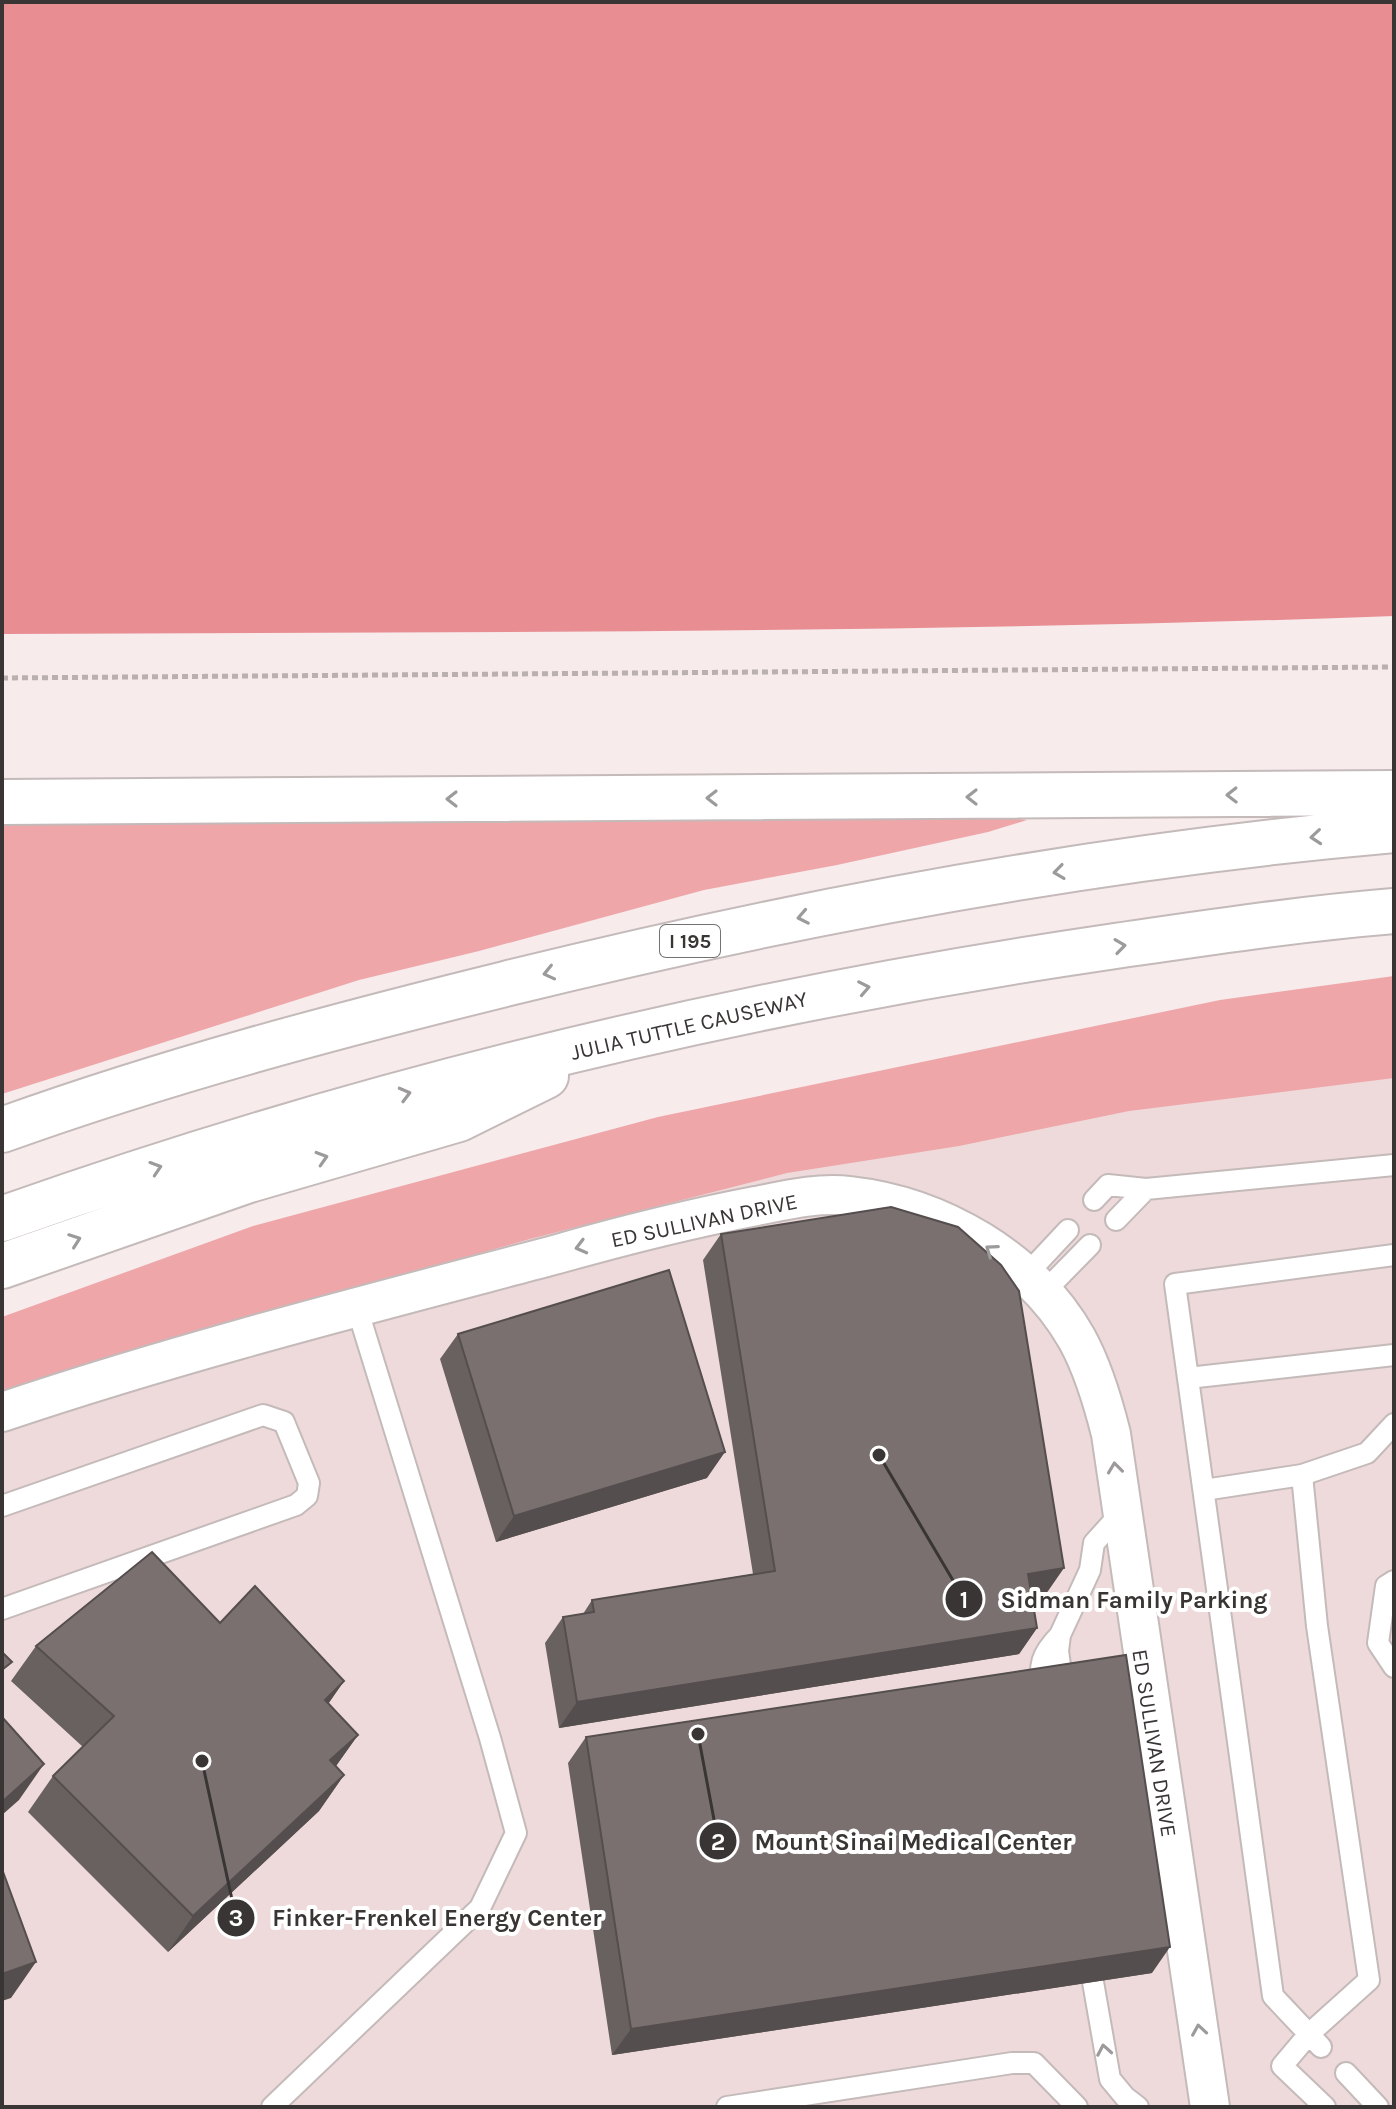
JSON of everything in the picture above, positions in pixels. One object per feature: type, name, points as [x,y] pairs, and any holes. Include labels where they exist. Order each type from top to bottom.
[{"type":"highway","points":[[2,802],[1394,793]]},
{"type":"highway","name":"I 195","points":[[2,1130],[166,1076],[306,1036],[664,946],[918,895],[1044,874],[1297,838],[1394,830]]},
{"type":"highway","name":"JULIA TUTTLE CAUSEWAY","points":[[2,1219],[254,1136],[623,1039],[806,999],[990,965],[1394,911]]},
{"type":"highway","points":[[2,1266],[249,1180],[459,1119],[623,1039]]},
{"type":"street","name":"ED SULLIVAN DRIVE","points":[[2,1412],[189,1354],[706,1215],[815,1196],[849,1196],[930,1216],[964,1231],[999,1254],[1033,1285],[1076,1338],[1104,1406],[1111,1434],[1210,2107]]},
{"type":"lane","points":[[1094,1200],[1108,1185],[1146,1189],[1394,1165]]},
{"type":"lane","points":[[1116,1220],[1146,1189]]},
{"type":"lane","points":[[1033,1285],[1068,1230]]},
{"type":"lane","points":[[1033,1285],[1090,1245]]},
{"type":"lane","points":[[1315,2041],[1273,1996],[1175,1284],[1394,1255]]},
{"type":"lane","points":[[272,2107],[480,1908],[516,1833],[490,1738],[357,1308]]},
{"type":"lane","points":[[1188,1378],[1394,1355]]},
{"type":"lane","points":[[2,1506],[263,1415],[284,1422],[309,1483],[307,1496],[296,1505],[2,1609]]},
{"type":"lane","points":[[1204,1490],[1302,1475],[1367,1453],[1394,1424]]},
{"type":"lane","points":[[1302,1475],[1317,1626],[1369,1980],[1315,2041],[1282,2066],[1325,2107]]},
{"type":"lane","points":[[1063,1687],[1058,1651],[1060,1635],[1090,1570],[1094,1543],[1121,1513]]},
{"type":"lane","points":[[1394,1581],[1386,1586],[1378,1643],[1394,1667]]},
{"type":"lane","points":[[1041,1691],[1040,1665],[1046,1650],[1060,1635]]},
{"type":"lane","points":[[1093,1982],[1110,2079],[1138,2107]]},
{"type":"lane","points":[[727,2107],[1012,2063],[1034,2063],[1077,2107]]},
{"type":"lane","points":[[1346,2073],[1371,2106]]},
{"type":"path","points":[[2,678],[1394,667]]},
{"type":"shaded area","points":[[2,2],[1394,2],[1394,616],[872,629],[2,634]]},
{"type":"shaded area","points":[[1005,817],[1027,820],[988,832],[837,865],[704,890],[359,980],[2,1094],[2,821]]},
{"type":"shaded area","points":[[1394,976],[1394,1078],[1129,1111],[959,1146],[787,1173],[530,1239],[254,1317],[2,1397],[2,1317],[253,1226],[658,1117],[1220,1000]]},
{"type":"shaded area","points":[[1394,1057],[1394,2107],[2,2107],[2,1360],[364,1250]]},
{"type":"building","points":[[891,1207],[958,1227],[1001,1265],[1019,1291],[1064,1568],[1028,1574],[1037,1628],[577,1702],[563,1617],[594,1612],[592,1600],[775,1571],[721,1234]]},
{"type":"building","points":[[669,1270],[725,1452],[514,1516],[458,1334]]},
{"type":"building","points":[[152,1552],[220,1623],[255,1586],[344,1681],[325,1700],[358,1735],[330,1760],[344,1775],[193,1916],[53,1776],[114,1716],[36,1646]]},
{"type":"building","points":[[2,1652],[12,1662],[2,1670]]},
{"type":"building","points":[[1126,1655],[1170,1947],[631,2029],[586,1737]]},
{"type":"building","points":[[2,1717],[44,1764],[2,1802]]},
{"type":"building","points":[[2,1869],[36,1962],[2,1974]]},
{"type":"place","name":"Sidman Family Parking","points":[[879,1455]]},
{"type":"place","name":"Mount Sinai Medical Center","points":[[698,1734]]},
{"type":"place","name":"Finker-Frenkel Energy Center","points":[[202,1761]]}]
